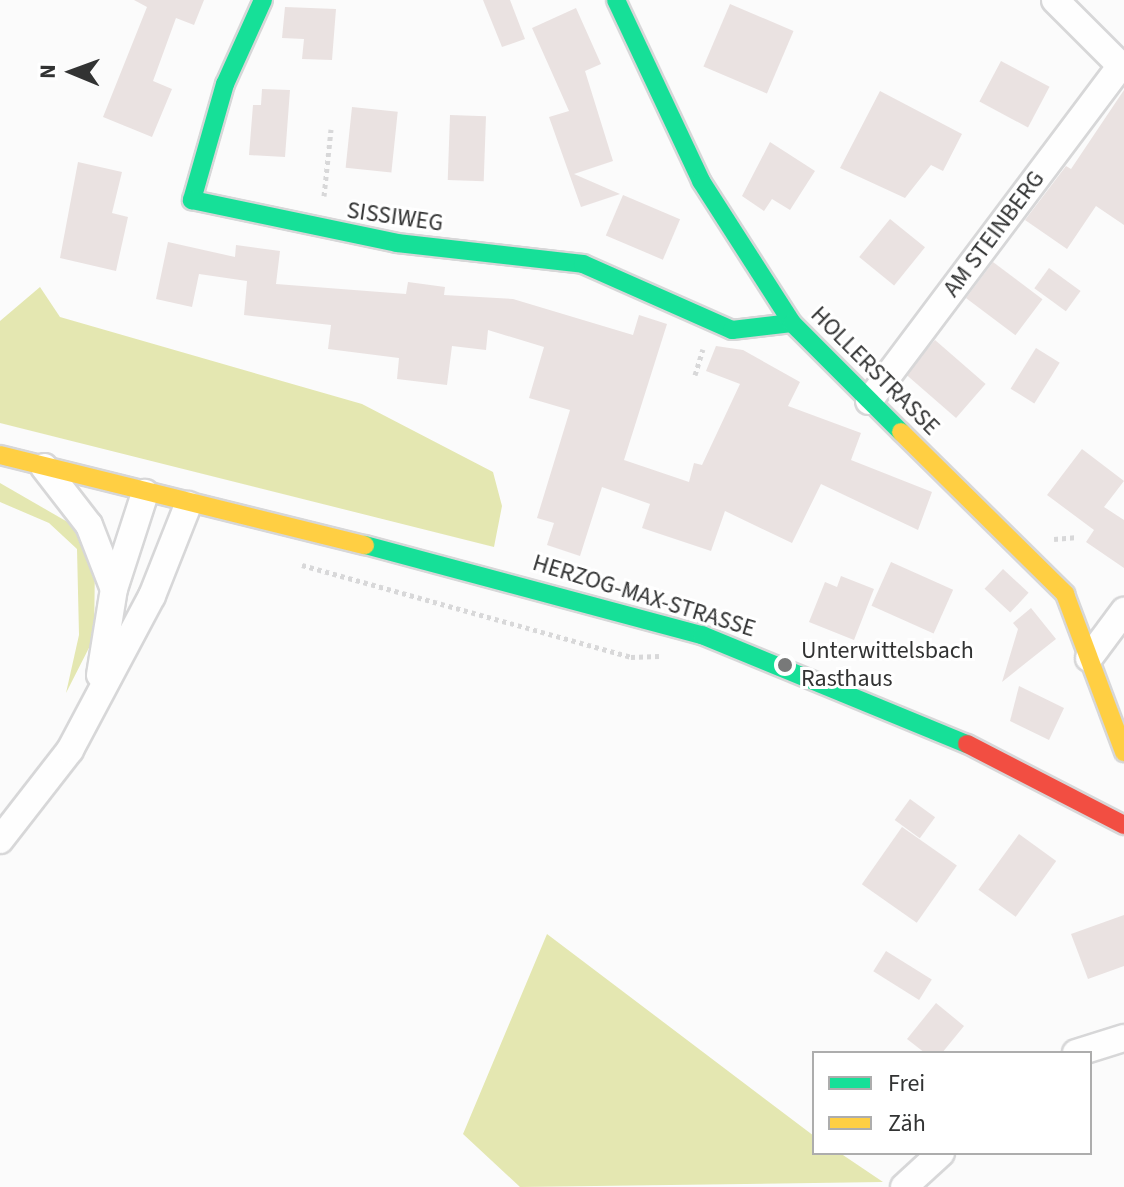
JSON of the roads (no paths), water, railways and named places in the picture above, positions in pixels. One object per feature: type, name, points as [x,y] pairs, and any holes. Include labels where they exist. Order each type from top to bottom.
[{"type":"street","name":"SISSIWEG","points":[[263,0],[225,84],[192,200],[320,230],[583,264],[732,330],[792,323]]},
{"type":"street","name":"HOLLERSTRASSE","points":[[616,0],[701,181],[792,323],[1065,594],[1124,752]]},
{"type":"street","name":"AM STEINBERG","points":[[869,401],[1122,68],[1055,0]]},
{"type":"street","name":"HERZOG-MAX-STRASSE","points":[[0,455],[310,537],[566,594],[702,635],[950,735],[1124,825]]},
{"type":"street","points":[[44,467],[89,525],[114,589]]},
{"type":"street","points":[[92,709],[114,589],[145,493]]},
{"type":"street","points":[[0,840],[33,803],[92,709],[152,596],[188,505]]},
{"type":"street","points":[[1089,658],[1124,611]]},
{"type":"street","points":[[1082,1051],[1124,1038]]},
{"type":"street","points":[[904,1187],[939,1155]]},
{"type":"place","name":"Unterwittelsbach Rasthaus","points":[[785,665]]}]
